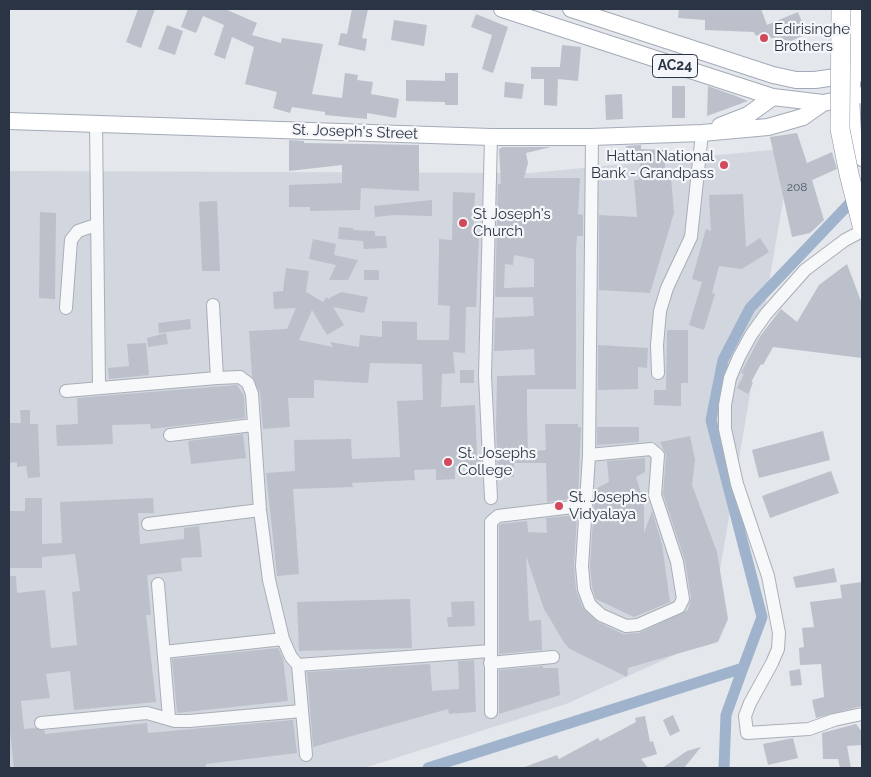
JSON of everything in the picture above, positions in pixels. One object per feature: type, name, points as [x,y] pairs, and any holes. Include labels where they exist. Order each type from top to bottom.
[{"type":"highway","points":[[842,9],[840,128],[848,174],[862,224]]},
{"type":"main road","name":"AC24","points":[[502,9],[773,97],[843,99]]},
{"type":"main road","name":"AC24","points":[[571,9],[773,75],[796,80],[850,75]]},
{"type":"main road","points":[[842,9],[850,75]]},
{"type":"main road","points":[[858,9],[850,75],[843,99],[837,142],[862,208]]},
{"type":"main road","name":"St. Joseph's Street","points":[[702,133],[748,115],[773,97]]},
{"type":"main road","name":"St. Joseph's Street","points":[[9,121],[491,137],[592,137],[702,133],[768,127],[803,118],[843,99]]},
{"type":"main road","points":[[843,99],[862,158]]},
{"type":"street","points":[[96,123],[99,388]]},
{"type":"street","points":[[658,373],[657,344],[660,311],[667,288],[690,236],[702,133]]},
{"type":"street","points":[[491,137],[485,376],[491,498]]},
{"type":"street","points":[[589,455],[651,449],[656,452],[655,495],[681,577],[683,598],[679,607],[632,627],[616,623],[596,610],[586,597],[582,566],[584,504],[589,455],[592,137]]},
{"type":"street","points":[[66,308],[71,240],[75,233],[96,225]]},
{"type":"street","points":[[862,231],[845,240],[805,270],[766,314],[751,335],[739,357],[730,378],[725,405],[725,429],[737,484],[768,576],[779,633],[778,649],[745,716],[747,733],[809,729],[834,720],[862,714]]},
{"type":"street","points":[[213,306],[217,378]]},
{"type":"street","points":[[66,391],[217,378],[240,377],[248,383],[252,394],[260,510],[268,580],[283,639],[291,657],[298,664],[306,754]]},
{"type":"street","points":[[170,435],[253,425]]},
{"type":"street","points":[[491,712],[491,522],[498,516],[581,506],[584,504]]},
{"type":"street","points":[[148,524],[260,510]]},
{"type":"street","points":[[158,584],[169,718]]},
{"type":"street","points":[[164,652],[283,639]]},
{"type":"street","points":[[298,664],[490,657],[553,657]]},
{"type":"street","points":[[41,723],[147,713],[189,721],[301,711]]},
{"type":"shaded area","points":[[792,148],[708,640],[566,704],[364,768],[9,768],[9,171],[531,173]]},
{"type":"building","points":[[138,9],[155,9],[141,48],[126,42]]},
{"type":"building","points":[[188,9],[225,9],[257,23],[252,35],[281,43],[282,38],[323,44],[312,94],[342,98],[345,73],[358,75],[357,80],[373,82],[371,94],[399,99],[396,118],[367,113],[367,119],[325,115],[325,112],[292,107],[290,113],[273,108],[277,92],[245,84],[254,47],[232,37],[225,59],[214,55],[224,25],[203,16],[196,33],[181,27]]},
{"type":"building","points":[[352,9],[368,9],[362,38],[367,39],[365,51],[338,45],[341,33],[347,34]]},
{"type":"building","points":[[679,9],[761,9],[767,25],[798,12],[807,34],[791,41],[755,35],[754,32],[705,30],[705,20],[678,18]]},
{"type":"building","points":[[476,14],[508,27],[493,73],[482,69],[492,35],[471,27]]},
{"type":"building","points":[[394,20],[427,25],[424,46],[391,40]]},
{"type":"building","points":[[167,25],[183,31],[175,55],[158,49]]},
{"type":"building","points":[[562,45],[581,47],[578,81],[558,79],[557,106],[544,105],[544,79],[531,79],[531,67],[560,67]]},
{"type":"building","points":[[445,73],[458,73],[458,105],[445,105],[445,102],[406,101],[406,80],[445,81]]},
{"type":"building","points":[[505,82],[524,84],[522,99],[504,97]]},
{"type":"building","points":[[672,86],[685,86],[685,118],[672,118]]},
{"type":"building","points":[[708,86],[736,96],[748,101],[707,116]]},
{"type":"building","points":[[622,94],[623,119],[606,120],[605,95]]},
{"type":"building","points":[[797,133],[807,163],[832,152],[837,169],[812,180],[824,220],[810,233],[792,237],[770,137]]},
{"type":"building","points":[[289,140],[304,141],[304,143],[419,145],[419,191],[361,188],[360,210],[310,211],[310,207],[289,207],[289,185],[342,183],[342,165],[289,171]]},
{"type":"building","points":[[641,145],[641,149],[665,150],[665,178],[671,178],[674,213],[650,293],[599,290],[599,215],[637,217],[634,180],[639,180],[640,162],[625,161],[626,146]]},
{"type":"building","points":[[502,147],[551,147],[526,153],[528,163],[524,178],[580,178],[578,214],[583,215],[583,236],[577,236],[576,250],[576,389],[527,389],[528,451],[546,450],[545,424],[578,424],[578,427],[581,427],[578,498],[547,502],[546,463],[514,463],[514,477],[498,477],[496,428],[497,376],[535,375],[534,349],[494,351],[495,318],[534,316],[533,297],[495,297],[498,184],[501,184],[499,149]],"holes":[[[514,255],[534,259],[534,287],[504,288],[505,264],[513,265]]]},
{"type":"building","points":[[453,192],[475,193],[473,237],[479,237],[476,307],[466,307],[465,353],[453,352],[455,373],[442,374],[441,407],[475,405],[477,455],[481,455],[481,465],[455,466],[455,479],[436,480],[436,469],[414,470],[415,480],[352,483],[353,487],[293,489],[299,574],[277,576],[266,473],[295,471],[294,440],[351,439],[352,459],[400,457],[397,401],[423,400],[422,364],[370,363],[368,383],[314,380],[314,398],[288,398],[290,427],[263,429],[260,393],[252,376],[249,331],[287,329],[296,308],[274,309],[273,292],[283,291],[286,268],[309,271],[306,292],[323,302],[327,297],[328,299],[341,292],[368,297],[364,313],[333,307],[344,325],[327,335],[312,310],[299,340],[333,347],[330,342],[359,347],[360,335],[382,337],[382,321],[417,322],[417,340],[449,340],[450,306],[438,305],[439,239],[452,240]]},
{"type":"building","points":[[743,194],[746,247],[760,238],[769,252],[742,269],[719,266],[712,293],[715,294],[704,330],[689,325],[702,282],[692,279],[706,229],[711,231],[709,195]]},
{"type":"building","points":[[432,200],[432,216],[394,215],[375,217],[374,206]]},
{"type":"building","points":[[217,201],[220,271],[202,271],[199,202]]},
{"type":"building","points":[[40,212],[56,213],[55,299],[39,298]]},
{"type":"building","points":[[339,227],[375,231],[375,236],[386,236],[387,248],[364,249],[363,241],[338,239]]},
{"type":"building","points":[[313,239],[336,244],[334,255],[358,260],[348,280],[329,280],[336,265],[309,259]]},
{"type":"building","points":[[847,264],[862,304],[862,358],[773,347],[751,382],[753,383],[748,394],[737,388],[744,374],[741,373],[761,335],[781,309],[797,322],[819,285]]},
{"type":"building","points":[[364,270],[379,270],[379,280],[364,280]]},
{"type":"building","points":[[190,319],[191,329],[159,333],[158,323]]},
{"type":"building","points":[[667,330],[688,330],[688,383],[681,383],[681,406],[654,405],[654,390],[666,390]]},
{"type":"building","points":[[166,333],[168,344],[148,347],[147,338]]},
{"type":"building","points":[[146,343],[149,375],[109,379],[108,368],[129,366],[127,344]]},
{"type":"building","points":[[598,345],[648,348],[647,368],[638,367],[638,389],[598,390]]},
{"type":"building","points":[[460,370],[474,370],[474,383],[460,383]]},
{"type":"building","points":[[237,385],[244,396],[245,418],[151,429],[150,424],[112,425],[113,444],[57,446],[56,425],[78,424],[77,398]]},
{"type":"building","points":[[20,410],[30,410],[30,424],[38,424],[40,477],[28,478],[26,466],[17,467],[17,462],[9,463],[9,423],[21,423]]},
{"type":"building","points":[[597,427],[639,427],[639,442],[597,445]]},
{"type":"building","points":[[823,431],[830,460],[759,478],[752,450]]},
{"type":"building","points":[[243,434],[246,458],[191,464],[188,441]]},
{"type":"building","points":[[690,436],[695,460],[692,485],[717,552],[728,619],[718,642],[628,668],[627,677],[570,649],[565,644],[544,609],[526,556],[529,621],[541,620],[542,650],[499,654],[499,526],[501,524],[527,521],[528,532],[547,533],[546,518],[577,515],[574,565],[576,590],[583,608],[598,622],[623,634],[639,633],[688,610],[691,598],[685,561],[663,494],[666,455],[660,442]]},
{"type":"building","points":[[645,458],[645,472],[636,477],[644,503],[644,533],[652,511],[662,544],[670,602],[634,617],[596,599],[592,587],[590,566],[595,489],[609,482],[607,461]]},
{"type":"building","points":[[831,471],[839,493],[770,518],[762,496]]},
{"type":"building","points":[[25,498],[42,498],[42,544],[62,543],[60,502],[153,498],[154,513],[138,513],[140,544],[184,539],[184,528],[199,526],[202,557],[181,558],[182,571],[147,575],[151,615],[146,615],[156,702],[74,710],[70,671],[46,674],[50,698],[21,701],[24,729],[35,728],[45,731],[45,734],[147,723],[148,733],[293,720],[297,753],[206,764],[206,768],[14,768],[9,722],[9,576],[16,576],[17,593],[45,590],[51,648],[77,645],[72,592],[80,591],[75,554],[42,557],[42,568],[9,568],[9,511],[25,511]]},
{"type":"building","points":[[834,568],[837,582],[796,588],[793,577]]},
{"type":"building","points":[[862,582],[862,706],[816,718],[812,700],[824,697],[821,664],[800,665],[799,648],[804,647],[802,628],[814,627],[810,602],[842,598],[840,585]]},
{"type":"building","points":[[410,599],[412,648],[299,651],[297,602]]},
{"type":"building","points":[[474,601],[475,626],[448,627],[447,617],[452,617],[451,602]]},
{"type":"building","points":[[278,648],[283,658],[288,701],[177,713],[172,659]]},
{"type":"building","points":[[474,660],[476,712],[449,714],[448,709],[313,747],[307,672],[430,664],[432,691],[459,689],[458,661]]},
{"type":"building","points":[[543,666],[543,668],[558,668],[560,695],[499,714],[499,670]]},
{"type":"building","points":[[800,669],[802,685],[791,686],[789,671]]},
{"type":"building","points":[[673,715],[680,731],[670,736],[663,720]]},
{"type":"building","points":[[645,716],[650,742],[653,741],[657,754],[641,759],[648,768],[522,768],[557,755],[559,759],[598,738],[600,741],[636,722],[635,718]]},
{"type":"building","points":[[856,724],[862,732],[862,745],[847,746],[851,768],[840,768],[838,759],[823,759],[822,733]]},
{"type":"building","points":[[793,738],[798,758],[768,765],[763,744]]},
{"type":"building","points":[[701,747],[684,768],[662,768],[687,751]]},
{"type":"waterway","points":[[428,768],[743,668],[762,617],[711,420],[723,360],[750,308],[851,202],[860,196]]},
{"type":"waterway","points":[[724,768],[726,715],[743,668]]},
{"type":"place","name":"Edirisinghe Brothers","points":[[764,38]]},
{"type":"place","name":"Hattan National Bank - Grandpass","points":[[724,165]]},
{"type":"place","name":"St Joseph's Church","points":[[463,223]]},
{"type":"place","name":"St. Josephs College","points":[[448,462]]},
{"type":"place","name":"St. Josephs Vidyalaya","points":[[559,506]]}]
